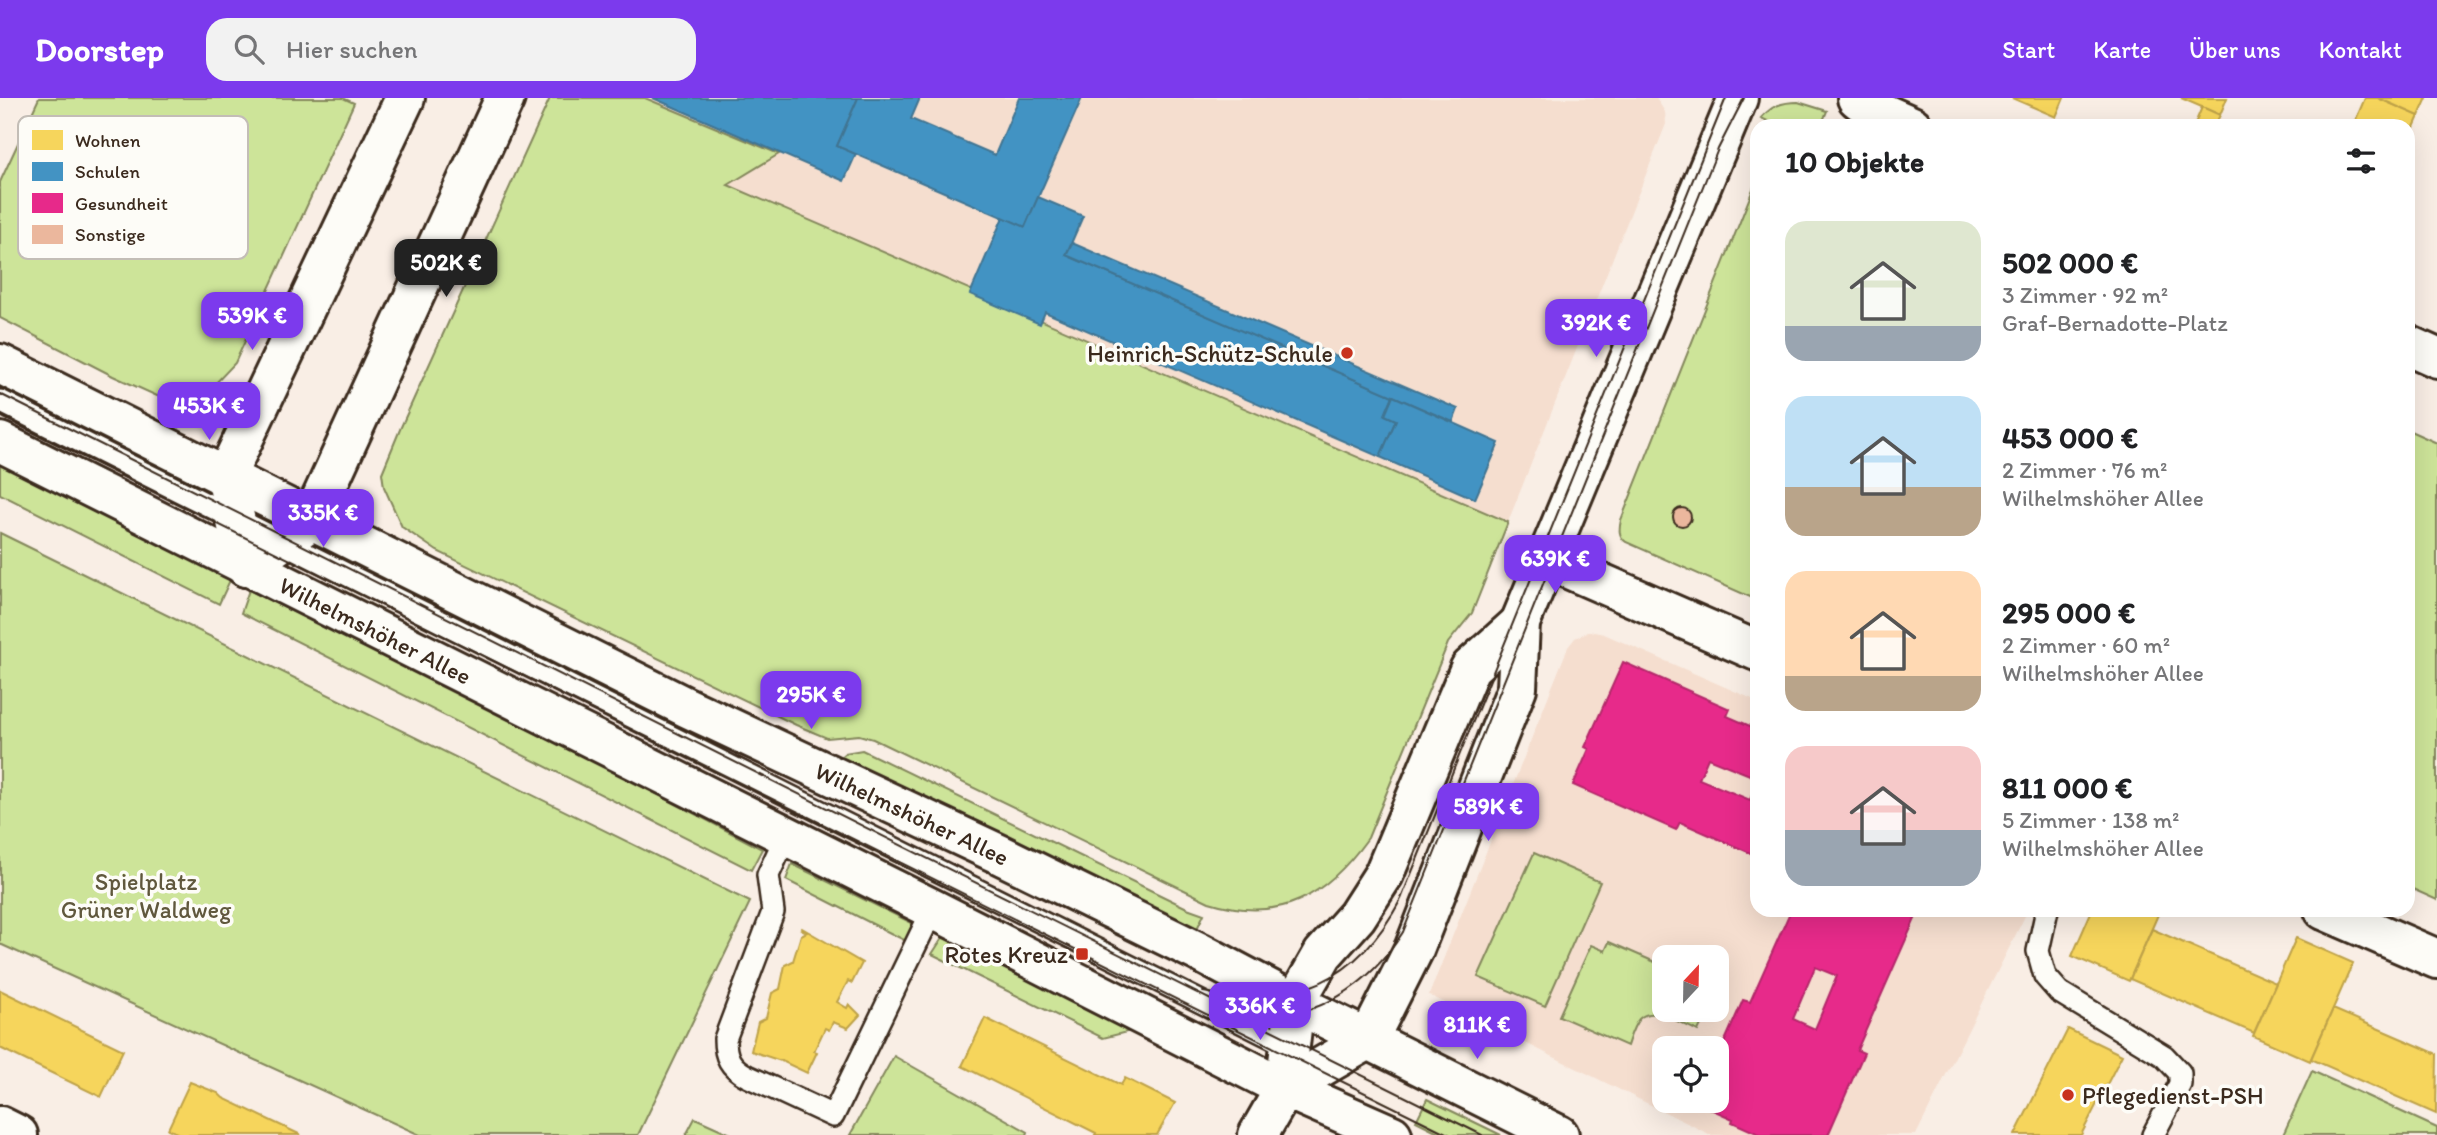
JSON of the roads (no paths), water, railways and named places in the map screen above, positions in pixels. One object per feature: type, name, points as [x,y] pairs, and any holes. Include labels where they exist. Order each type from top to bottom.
[{"type":"main road","points":[[398,100],[226,476],[246,568],[297,531],[505,98]]},
{"type":"main road","points":[[1285,1088],[1368,1040],[1414,948],[1517,688],[1520,623],[1738,98]]},
{"type":"main road","points":[[1857,98],[1867,106],[1896,119]]},
{"type":"main road","points":[[2415,348],[2437,358]]},
{"type":"main road","name":"Wilhelmshöher Allee","points":[[0,364],[226,476],[297,531],[686,707],[1024,866],[1559,1135]]},
{"type":"main road","name":"Wilhelmshöher Allee","points":[[0,442],[1285,1088],[1392,1135]]},
{"type":"main road","points":[[1546,559],[1750,648]]},
{"type":"main road","points":[[1258,1135],[1285,1088],[1295,1003],[1323,954],[1357,916],[1384,874],[1470,668],[1520,623]]},
{"type":"main road","points":[[2341,917],[2437,959]]},
{"type":"main road","points":[[0,1126],[18,1135]]},
{"type":"lane","points":[[0,401],[235,518],[297,531],[1326,1064]]},
{"type":"lane","points":[[786,836],[768,875],[773,912],[724,1039],[725,1056],[736,1070],[747,1076],[833,1116],[933,909]]},
{"type":"lane","points":[[2045,917],[2038,951],[2045,976],[2060,992],[2164,1056],[2180,1073],[2180,1084],[2153,1135]]},
{"type":"tram line","points":[[1203,992],[1267,996],[1320,983],[1343,969],[1364,951],[1384,927],[1401,899],[1726,98]]},
{"type":"tram line","points":[[1250,1018],[1297,1013],[1338,996],[1374,969],[1403,932],[1718,149],[1744,98]]},
{"type":"tram line","points":[[0,394],[1482,1135]]},
{"type":"tram line","points":[[0,416],[1450,1135]]},
{"type":"place","name":"Heinrich-Schütz-Schule","points":[[1347,353]]},
{"type":"place","name":"Rotes Kreuz","points":[[1082,954]]},
{"type":"place","name":"Pflegedienst-PSH","points":[[2068,1095]]},
{"type":"park label","name":"Spielplatz Grüner Waldweg","points":[[146,895]]}]
